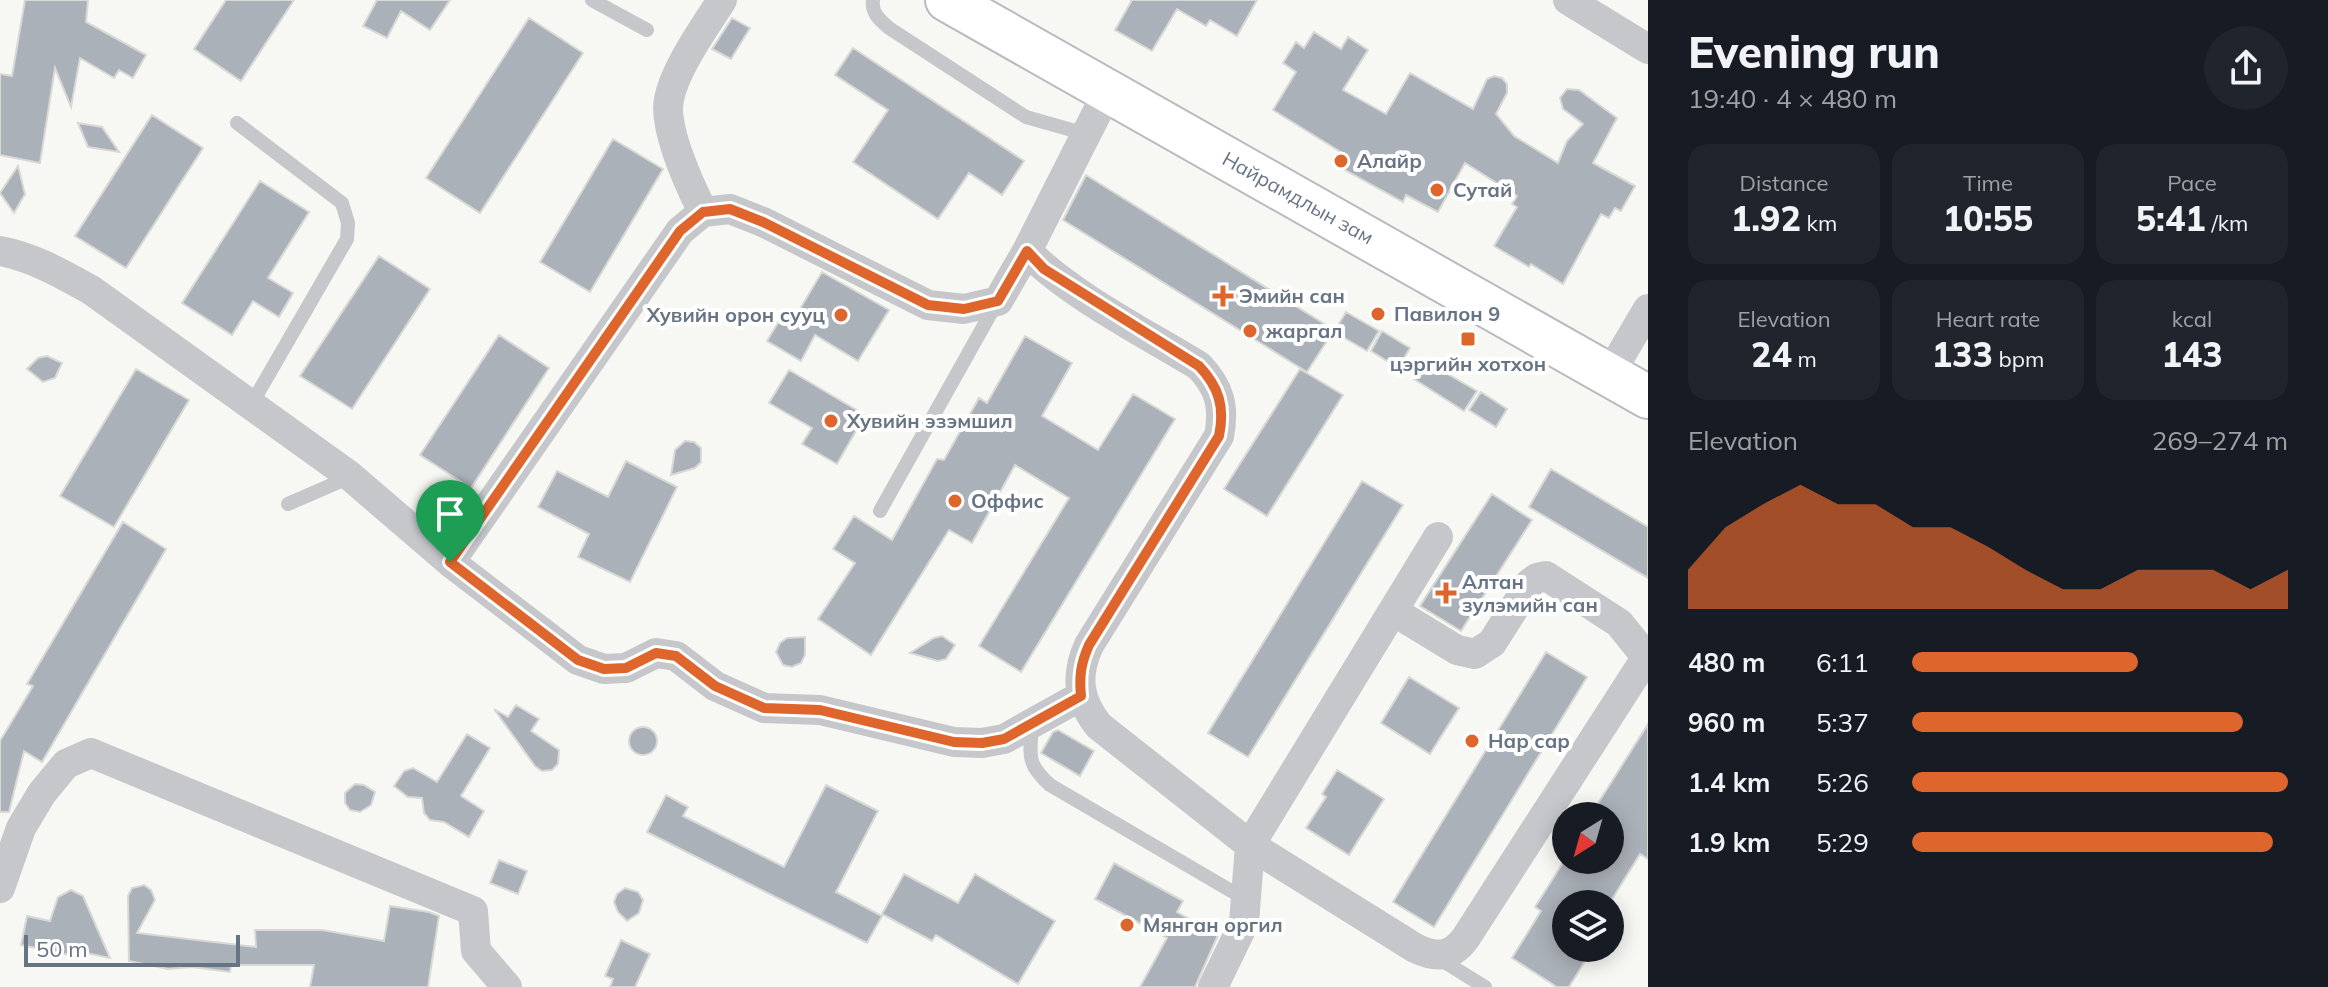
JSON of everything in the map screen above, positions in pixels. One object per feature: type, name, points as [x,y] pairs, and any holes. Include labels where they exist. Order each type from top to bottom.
[{"type":"main road","name":"Найрамдлын зам","points":[[947,0],[1648,397]]},
{"type":"street","points":[[703,212],[681,168],[668,101],[681,70],[722,0]]},
{"type":"street","points":[[1568,0],[1648,49]]},
{"type":"street","points":[[450,562],[680,231],[703,212],[730,209],[763,222],[928,305],[964,309],[998,301],[1027,251],[1108,91]]},
{"type":"street","points":[[0,251],[15,253],[54,269],[91,290],[350,476],[450,562],[578,660],[604,669],[626,668],[656,653],[676,656],[715,686],[764,708],[820,710],[954,742],[993,741],[1032,725],[1081,696]]},
{"type":"street","points":[[1027,251],[1044,269],[1199,366],[1212,380],[1220,397],[1223,417],[1219,436],[1081,661],[1081,696],[1088,712],[1099,726],[1250,845],[1405,942],[1434,956],[1451,952],[1465,939],[1647,659],[1619,623],[1546,576],[1530,583],[1492,643],[1475,654],[1457,650],[1393,611]]},
{"type":"street","points":[[1609,375],[1644,324]]},
{"type":"street","points":[[1213,987],[1244,923],[1250,845],[1438,537]]},
{"type":"street","points":[[0,888],[21,828],[42,793],[66,764],[91,753],[473,911],[476,951],[507,987]]},
{"type":"lane","points":[[592,0],[647,30]]},
{"type":"lane","points":[[873,0],[872,7],[889,28],[1026,117],[1086,134]]},
{"type":"lane","points":[[237,123],[342,203],[348,223],[347,239],[251,405]]},
{"type":"lane","points":[[880,511],[998,301]]},
{"type":"lane","points":[[288,504],[350,476]]},
{"type":"lane","points":[[1032,725],[1030,755],[1034,770],[1050,785],[1246,900]]},
{"type":"lane","points":[[1434,956],[1485,987]]},
{"type":"building","points":[[25,0],[88,0],[86,22],[146,55],[133,78],[119,70],[114,78],[80,58],[71,107],[55,68],[40,163],[0,155],[0,74],[12,76]]},
{"type":"building","points":[[226,0],[294,0],[241,81],[194,49]]},
{"type":"building","points":[[377,0],[450,0],[430,30],[401,11],[387,38],[363,26]]},
{"type":"building","points":[[1132,0],[1257,0],[1237,36],[1210,20],[1206,26],[1177,9],[1152,51],[1115,30]]},
{"type":"building","points":[[529,18],[583,53],[480,213],[426,178]]},
{"type":"building","points":[[732,18],[750,28],[731,59],[712,49]]},
{"type":"building","points":[[1314,32],[1341,49],[1348,37],[1368,50],[1343,90],[1386,114],[1410,73],[1473,109],[1487,79],[1494,76],[1502,78],[1507,84],[1507,93],[1496,114],[1514,136],[1558,163],[1567,141],[1583,124],[1563,109],[1560,98],[1567,89],[1579,90],[1617,118],[1593,163],[1635,186],[1621,211],[1615,208],[1609,218],[1601,214],[1563,284],[1494,246],[1517,207],[1512,204],[1517,196],[1465,163],[1438,212],[1406,195],[1403,202],[1338,166],[1344,154],[1273,110],[1296,72],[1283,63],[1296,42],[1304,48]]},
{"type":"building","points":[[853,48],[1024,161],[1002,195],[969,173],[938,219],[853,162],[888,110],[835,75]]},
{"type":"building","points":[[152,115],[203,148],[126,268],[75,236]]},
{"type":"building","points":[[78,123],[102,127],[119,152],[88,147]]},
{"type":"building","points":[[613,139],[663,169],[590,292],[540,262]]},
{"type":"building","points":[[18,166],[25,194],[14,213],[0,193]]},
{"type":"building","points":[[1086,175],[1334,330],[1307,372],[1063,220]]},
{"type":"building","points":[[260,181],[309,212],[268,278],[293,293],[279,317],[253,301],[232,335],[182,303]]},
{"type":"building","points":[[379,256],[430,289],[352,409],[300,376]]},
{"type":"building","name":"Хувийн орон сууц","points":[[822,272],[889,310],[858,361],[815,335],[801,361],[767,341],[781,318],[791,324]]},
{"type":"building","points":[[1346,312],[1379,331],[1367,351],[1334,332]]},
{"type":"building","points":[[1382,331],[1410,348],[1398,368],[1371,351]]},
{"type":"building","points":[[499,335],[549,368],[471,488],[420,455]]},
{"type":"building","points":[[1025,336],[1072,363],[1042,416],[1098,450],[1133,394],[1175,419],[1021,672],[979,646],[1069,498],[1015,465],[972,543],[949,530],[871,655],[818,619],[855,563],[833,549],[854,516],[892,540],[937,459],[944,460],[979,398],[987,403]]},
{"type":"building","points":[[47,356],[62,363],[55,378],[43,382],[27,369],[38,358]]},
{"type":"building","points":[[1425,361],[1477,391],[1464,411],[1414,379]]},
{"type":"building","points":[[136,369],[189,400],[114,527],[60,496]]},
{"type":"building","points":[[1300,369],[1343,395],[1267,516],[1224,489]]},
{"type":"building","name":"Хувийн эзэмшил","points":[[789,370],[865,415],[837,464],[802,444],[812,428],[769,403]]},
{"type":"building","points":[[1481,392],[1507,409],[1496,427],[1469,410]]},
{"type":"building","points":[[685,441],[694,442],[701,448],[701,462],[695,468],[671,475],[675,450]]},
{"type":"building","points":[[626,461],[677,487],[630,582],[578,557],[589,534],[538,507],[557,471],[608,497]]},
{"type":"building","points":[[1551,469],[1648,527],[1648,578],[1529,507]]},
{"type":"building","points":[[1362,481],[1403,505],[1248,757],[1208,733]]},
{"type":"building","points":[[1492,494],[1532,520],[1461,631],[1420,606]]},
{"type":"building","points":[[123,522],[166,549],[42,762],[24,751],[9,812],[0,812],[0,741],[33,686],[27,684]]},
{"type":"building","points":[[942,636],[955,645],[946,659],[938,661],[910,653],[934,638]]},
{"type":"building","points":[[805,637],[805,655],[801,663],[792,667],[783,665],[776,652],[780,643],[787,638]]},
{"type":"building","points":[[1546,652],[1587,677],[1434,927],[1393,902]]},
{"type":"building","points":[[1409,677],[1459,708],[1430,754],[1381,723]]},
{"type":"building","points":[[516,705],[539,719],[531,731],[559,750],[558,764],[552,770],[542,771],[535,766],[494,709],[508,717]]},
{"type":"building","points":[[1648,724],[1648,859],[1640,854],[1618,890],[1552,890],[1552,962],[1584,962],[1569,987],[1557,987],[1512,958],[1541,911],[1535,907],[1556,874],[1624,874],[1624,802],[1599,802]]},
{"type":"building","points":[[643,727],[653,731],[657,741],[653,751],[643,755],[633,751],[629,741],[633,731]]},
{"type":"building","points":[[1058,730],[1094,751],[1080,776],[1041,753],[1053,732]]},
{"type":"building","points":[[467,734],[490,748],[461,796],[484,811],[469,837],[444,822],[430,820],[424,813],[422,798],[408,797],[394,786],[404,771],[413,768],[437,782]]},
{"type":"building","points":[[1337,770],[1384,799],[1349,855],[1306,828],[1326,797],[1322,794]]},
{"type":"building","points":[[355,784],[364,785],[375,792],[371,805],[360,812],[350,810],[345,803],[345,793]]},
{"type":"building","points":[[826,785],[878,811],[836,892],[882,916],[867,943],[647,832],[666,795],[688,807],[683,816],[784,867]]},
{"type":"building","points":[[499,860],[527,871],[518,894],[490,883]]},
{"type":"building","points":[[1114,863],[1183,901],[1177,912],[1218,935],[1195,987],[1140,987],[1167,938],[1095,899]]},
{"type":"building","points":[[904,874],[958,903],[975,874],[1055,921],[1018,984],[936,935],[932,941],[882,914]]},
{"type":"building","points":[[144,885],[151,890],[155,900],[137,933],[256,947],[255,930],[322,930],[384,941],[390,906],[429,912],[439,916],[428,987],[310,987],[314,965],[231,965],[230,972],[192,967],[168,969],[129,961],[128,896],[132,888]]},
{"type":"building","points":[[625,888],[638,892],[643,900],[639,913],[627,921],[614,902],[617,894]]},
{"type":"building","points":[[71,890],[83,896],[110,958],[71,950],[70,955],[21,945],[27,916],[50,921],[58,897]]},
{"type":"building","points":[[621,940],[650,954],[635,987],[610,987],[613,979],[605,976]]},
{"type":"place","name":"Алайр","points":[[1341,161]]},
{"type":"place","name":"Сутай","points":[[1437,190]]},
{"type":"place","name":"Эмийн сан","points":[[1223,296]]},
{"type":"place","name":"Павилон 9","points":[[1378,314]]},
{"type":"place","name":"Хувийн орон сууц","points":[[841,315]]},
{"type":"place","name":"жаргал","points":[[1250,331]]},
{"type":"place","name":"цэргийн хотхон","points":[[1468,339]]},
{"type":"place","name":"Хувийн эзэмшил","points":[[831,421]]},
{"type":"place","name":"Оффис","points":[[955,501]]},
{"type":"place","name":"Алтан зулэмийн сан","points":[[1446,593]]},
{"type":"place","name":"Нар сар","points":[[1472,741]]},
{"type":"place","name":"Мянган оргил","points":[[1127,925]]},
{"type":"route","points":[[730,209],[763,222],[928,305],[964,309],[998,301],[1027,251],[1044,269],[1199,366],[1212,380],[1220,397],[1223,417],[1219,436],[1089,645],[1081,661],[1081,696],[1004,739],[982,743],[954,742],[820,710],[764,708],[715,686],[676,656],[656,653],[626,668],[604,669],[578,660],[450,562],[680,231],[703,212],[730,209]]}]
